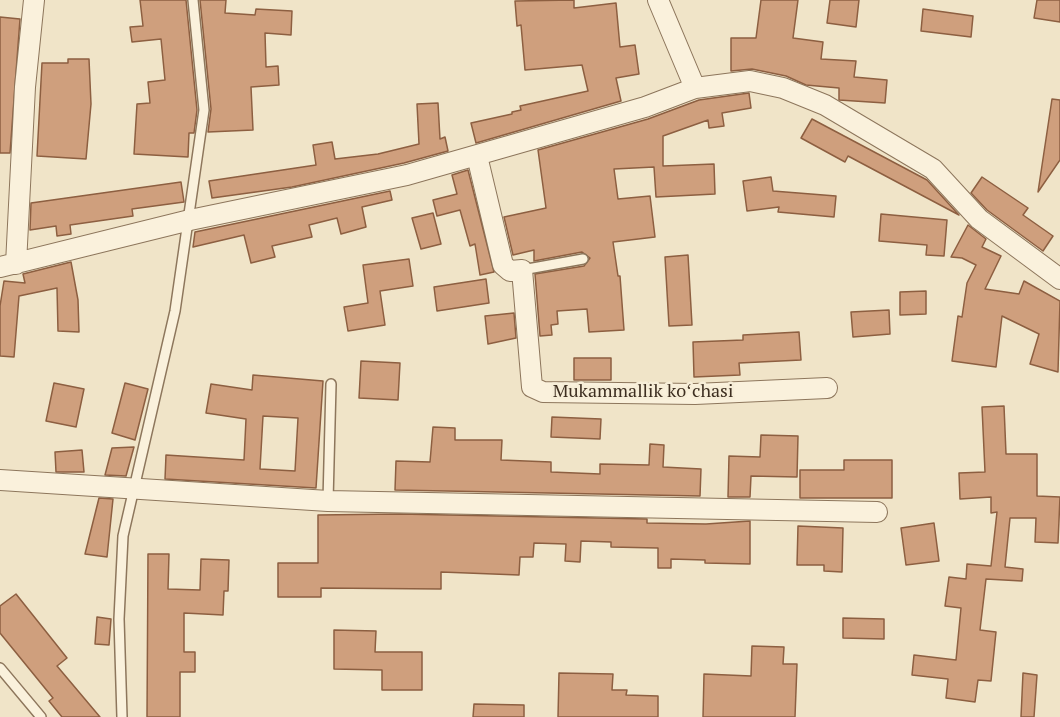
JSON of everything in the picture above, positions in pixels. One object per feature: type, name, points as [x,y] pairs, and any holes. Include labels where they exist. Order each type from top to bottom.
[{"type":"street","points":[[34,0],[8,266],[190,220],[408,175],[645,107],[695,88],[750,81],[783,88],[825,105],[933,169],[979,219],[1060,279]]},
{"type":"street","points":[[658,0],[695,88]]},
{"type":"street","points":[[477,156],[503,265],[510,271],[522,270]]},
{"type":"street","name":"Mukammallik koʻchasi","points":[[522,270],[532,387],[543,392],[695,394],[827,388]]},
{"type":"street","points":[[0,480],[328,501],[877,512]]},
{"type":"lane","points":[[122,717],[119,619],[123,536],[176,311],[204,110],[193,0]]},
{"type":"lane","points":[[522,270],[583,259]]},
{"type":"lane","points":[[328,501],[331,384]]},
{"type":"lane","points":[[0,668],[41,717]]},
{"type":"building","points":[[140,0],[186,0],[197,110],[194,133],[189,133],[188,157],[134,154],[137,104],[150,103],[148,82],[165,80],[161,39],[132,42],[130,27],[143,26]]},
{"type":"building","points":[[200,0],[226,0],[225,13],[255,15],[256,9],[292,11],[291,35],[265,33],[266,67],[278,66],[279,85],[251,87],[253,130],[208,132],[211,109]]},
{"type":"building","points":[[574,0],[574,8],[616,3],[620,47],[635,45],[639,74],[616,78],[621,101],[476,143],[471,123],[512,114],[512,112],[521,110],[520,106],[588,91],[582,65],[525,70],[521,25],[517,26],[515,1]]},
{"type":"building","points":[[761,0],[798,0],[793,38],[823,42],[821,59],[856,61],[854,77],[887,80],[885,103],[839,100],[839,88],[806,85],[786,76],[752,69],[731,71],[731,38],[756,38]]},
{"type":"building","points":[[830,0],[859,0],[856,27],[827,23]]},
{"type":"building","points":[[1037,0],[1060,0],[1060,22],[1034,18]]},
{"type":"building","points":[[923,9],[973,16],[971,37],[921,31]]},
{"type":"building","points":[[0,17],[20,19],[10,153],[0,153]]},
{"type":"building","points":[[68,59],[89,59],[91,104],[86,159],[37,156],[42,63],[68,63]]},
{"type":"building","points":[[749,93],[751,108],[722,113],[724,126],[709,128],[708,120],[663,136],[663,166],[714,164],[715,194],[656,197],[654,167],[614,169],[618,199],[650,196],[655,237],[613,242],[618,276],[620,276],[624,330],[589,332],[587,309],[557,311],[558,324],[551,325],[552,335],[540,336],[535,274],[584,266],[590,258],[582,252],[534,261],[534,250],[513,255],[504,217],[546,208],[538,150],[648,119],[699,100]]},
{"type":"building","points":[[1052,99],[1060,100],[1060,160],[1038,192]]},
{"type":"building","points":[[438,103],[440,139],[445,137],[448,151],[292,187],[212,198],[209,181],[316,165],[313,145],[332,142],[335,159],[378,154],[419,144],[417,104]]},
{"type":"building","points":[[812,119],[927,180],[959,215],[848,156],[845,162],[801,138]]},
{"type":"building","points":[[468,170],[494,272],[480,275],[475,244],[470,246],[460,210],[437,216],[433,200],[457,194],[452,175]]},
{"type":"building","points":[[771,177],[773,191],[836,196],[834,217],[778,212],[779,207],[747,211],[743,181]]},
{"type":"building","points":[[982,177],[1028,208],[1023,215],[1053,236],[1043,251],[987,210],[971,193]]},
{"type":"building","points":[[181,182],[184,202],[132,209],[133,216],[70,225],[71,234],[57,236],[56,226],[30,230],[31,203]]},
{"type":"building","points":[[390,191],[392,200],[362,207],[366,227],[341,234],[337,218],[309,225],[312,237],[272,246],[275,257],[251,263],[244,235],[193,247],[195,232]]},
{"type":"building","points":[[433,213],[441,244],[421,249],[412,218]]},
{"type":"building","points":[[881,214],[947,220],[944,256],[926,255],[927,245],[879,241]]},
{"type":"building","points":[[968,225],[986,239],[982,247],[1001,256],[985,289],[1019,294],[1024,281],[1060,301],[1058,372],[1030,364],[1039,334],[1002,316],[996,367],[952,361],[958,316],[962,317],[967,283],[976,265],[962,258],[951,257]]},
{"type":"building","points":[[688,255],[692,325],[669,326],[665,257]]},
{"type":"building","points":[[409,259],[413,286],[380,291],[385,325],[348,331],[344,307],[368,303],[363,265]]},
{"type":"building","points":[[71,262],[78,300],[79,332],[58,331],[57,288],[19,296],[14,357],[0,356],[0,306],[4,281],[25,283],[23,274]]},
{"type":"building","points":[[486,279],[489,303],[437,311],[434,287]]},
{"type":"building","points":[[926,291],[926,314],[900,315],[900,292]]},
{"type":"building","points":[[889,310],[890,334],[853,337],[851,312]]},
{"type":"building","points":[[514,313],[516,338],[488,344],[485,316]]},
{"type":"building","points":[[799,332],[801,360],[739,363],[740,375],[694,377],[693,342],[743,340],[743,335]]},
{"type":"building","points":[[574,358],[611,358],[611,380],[574,380]]},
{"type":"building","points":[[361,361],[400,363],[398,400],[359,398]]},
{"type":"building","points":[[253,375],[323,381],[316,488],[165,479],[166,455],[244,460],[246,419],[206,413],[211,384],[252,390]],"holes":[[[263,416],[298,418],[295,471],[260,469]]]},
{"type":"building","points":[[54,383],[84,389],[76,427],[46,421]]},
{"type":"building","points":[[125,383],[148,389],[135,440],[112,433]]},
{"type":"building","points":[[1004,406],[1006,454],[1037,454],[1037,496],[1060,497],[1058,543],[1035,542],[1036,518],[1010,518],[1005,567],[1023,569],[1022,581],[986,579],[980,630],[996,632],[991,681],[978,680],[975,702],[946,698],[948,679],[912,675],[914,655],[956,660],[961,608],[945,606],[949,577],[966,579],[967,564],[991,566],[997,512],[991,513],[991,497],[960,499],[959,473],[985,472],[982,407]]},
{"type":"building","points":[[552,417],[601,419],[600,439],[551,437]]},
{"type":"building","points":[[433,427],[455,428],[455,440],[502,440],[501,460],[551,462],[551,472],[600,474],[600,464],[649,465],[650,444],[664,445],[663,467],[701,469],[700,496],[395,490],[396,461],[430,462]]},
{"type":"building","points":[[761,435],[798,436],[797,477],[751,476],[750,497],[728,497],[729,456],[760,457]]},
{"type":"building","points":[[134,447],[126,476],[105,475],[112,448]]},
{"type":"building","points":[[82,450],[84,472],[56,472],[55,452]]},
{"type":"building","points":[[844,460],[892,460],[892,498],[800,498],[800,470],[844,470]]},
{"type":"building","points":[[99,498],[113,499],[107,557],[85,554]]},
{"type":"building","points":[[399,514],[647,519],[647,523],[706,524],[750,521],[750,564],[705,563],[705,560],[671,559],[671,568],[658,568],[658,548],[611,547],[611,542],[581,541],[580,562],[565,561],[566,544],[534,543],[533,557],[520,557],[519,575],[441,572],[441,589],[321,588],[321,597],[278,597],[278,563],[318,563],[318,515]]},
{"type":"building","points":[[934,523],[939,561],[906,565],[901,528]]},
{"type":"building","points":[[798,526],[843,528],[842,572],[824,571],[824,565],[797,565]]},
{"type":"building","points":[[148,554],[169,554],[168,589],[200,590],[201,559],[229,560],[228,591],[224,591],[223,615],[184,613],[184,652],[195,652],[195,672],[180,672],[180,717],[147,717]]},
{"type":"building","points":[[16,594],[67,658],[57,666],[100,717],[62,717],[49,701],[53,698],[0,633],[0,606]]},
{"type":"building","points":[[97,617],[111,619],[109,645],[95,644]]},
{"type":"building","points":[[843,618],[884,619],[884,639],[843,638]]},
{"type":"building","points":[[334,630],[376,631],[375,652],[422,652],[422,690],[382,690],[382,670],[334,669]]},
{"type":"building","points":[[752,646],[784,647],[783,664],[797,664],[795,717],[703,717],[704,674],[751,676]]},
{"type":"building","points":[[559,673],[613,674],[612,690],[627,690],[626,695],[658,696],[658,717],[558,717]]},
{"type":"building","points":[[1023,673],[1037,675],[1034,717],[1021,717]]},
{"type":"building","points":[[474,704],[524,705],[524,717],[473,717]]}]
